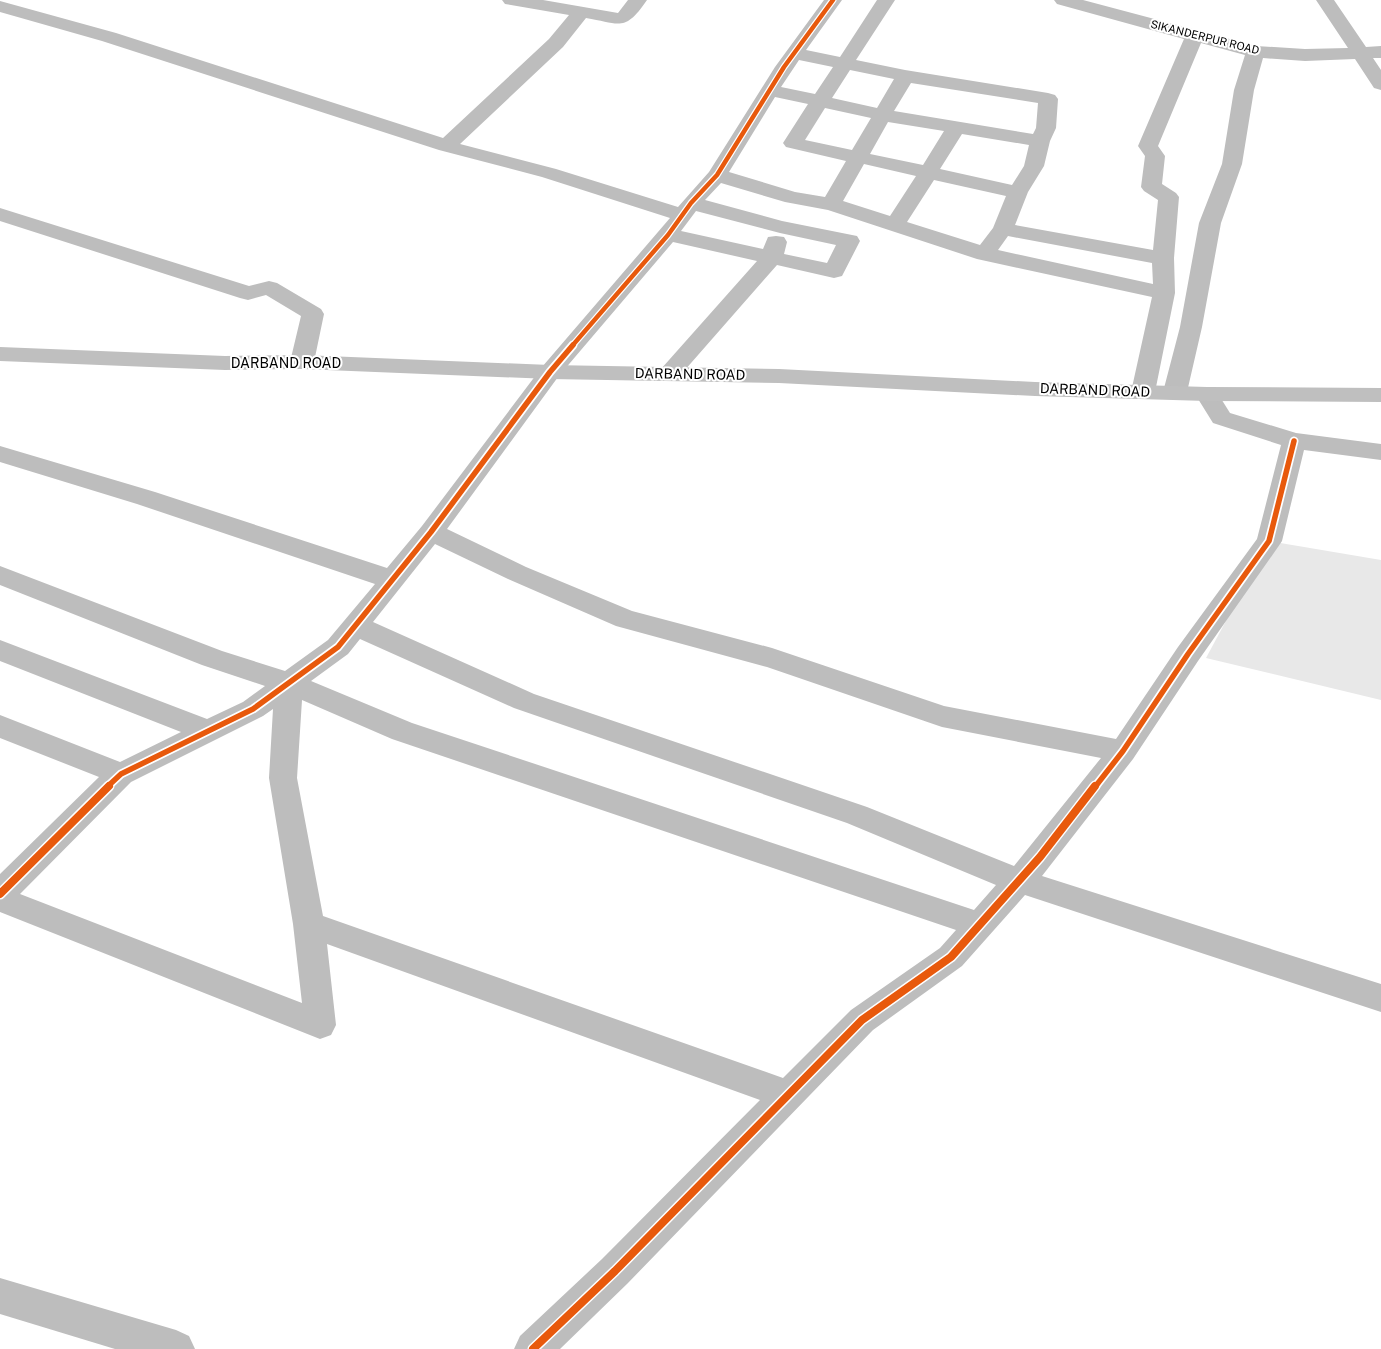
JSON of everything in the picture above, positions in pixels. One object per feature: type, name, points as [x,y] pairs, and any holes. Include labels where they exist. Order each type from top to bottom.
[{"type":"main road","name":"DARBAND ROAD","points":[[0,354],[225,363],[302,362],[550,372],[779,376],[1035,389],[1207,394],[1381,394]]},
{"type":"street","points":[[511,0],[622,19],[638,0]]},
{"type":"street","points":[[0,894],[121,774],[253,709],[338,647],[431,532],[550,372],[717,175],[794,53],[833,0]]},
{"type":"street","points":[[886,0],[793,143],[1018,192]]},
{"type":"street","name":"SIKANDERPUR ROAD","points":[[1063,0],[1255,52],[1305,55],[1381,52]]},
{"type":"street","points":[[1325,0],[1381,84]]},
{"type":"street","points":[[0,6],[109,37],[446,146],[687,209],[848,241],[834,271],[668,235]]},
{"type":"street","points":[[446,146],[556,43],[581,12]]},
{"type":"street","points":[[1143,392],[1164,293],[1163,258],[1169,198],[1151,187],[1155,156],[1148,146],[1194,35]]},
{"type":"street","points":[[1175,392],[1191,327],[1210,223],[1232,164],[1244,90],[1255,52]]},
{"type":"street","points":[[794,53],[905,76],[1048,99],[1046,128],[1040,141],[1034,166],[1018,192],[1003,229],[985,254]]},
{"type":"street","points":[[831,204],[905,76]]},
{"type":"street","points":[[770,90],[883,115],[1040,141]]},
{"type":"street","points":[[895,225],[956,128]]},
{"type":"street","points":[[717,175],[792,198],[831,204],[985,254],[1164,293]]},
{"type":"street","points":[[669,374],[772,257],[780,227],[792,198]]},
{"type":"street","points":[[0,214],[248,293],[269,288],[313,314],[302,362]]},
{"type":"street","points":[[1003,229],[1163,258]]},
{"type":"street","points":[[1207,394],[1221,418],[1294,441],[1381,452]]},
{"type":"street","points":[[533,1349],[615,1271],[862,1020],[951,957],[1040,857],[1122,750],[1188,654],[1269,542],[1294,441]]},
{"type":"street","points":[[0,454],[146,498],[393,580]]},
{"type":"street","points":[[431,532],[517,573],[625,619],[772,658],[942,716],[1122,750]]},
{"type":"street","points":[[0,575],[212,658],[289,683],[402,731],[980,925]]},
{"type":"street","points":[[356,626],[524,701],[857,815],[1019,881],[1381,998]]},
{"type":"street","points":[[0,650],[209,731]]},
{"type":"street","points":[[0,899],[320,1025],[309,924],[283,778],[289,683]]},
{"type":"street","points":[[0,726],[121,774]]},
{"type":"street","points":[[309,924],[788,1095]]},
{"type":"street","points":[[0,1296],[176,1349]]},
{"type":"shaded area","points":[[1269,541],[1381,560],[1381,700],[1206,658]]},
{"type":"cycle path","points":[[0,894],[121,774],[253,709],[338,647],[431,532],[550,372],[668,235],[691,203],[717,175],[784,67],[833,0]]},
{"type":"cycle path","points":[[533,1349],[615,1271],[862,1020],[951,957],[1040,857],[1123,751],[1188,654],[1269,541],[1294,441]]}]
